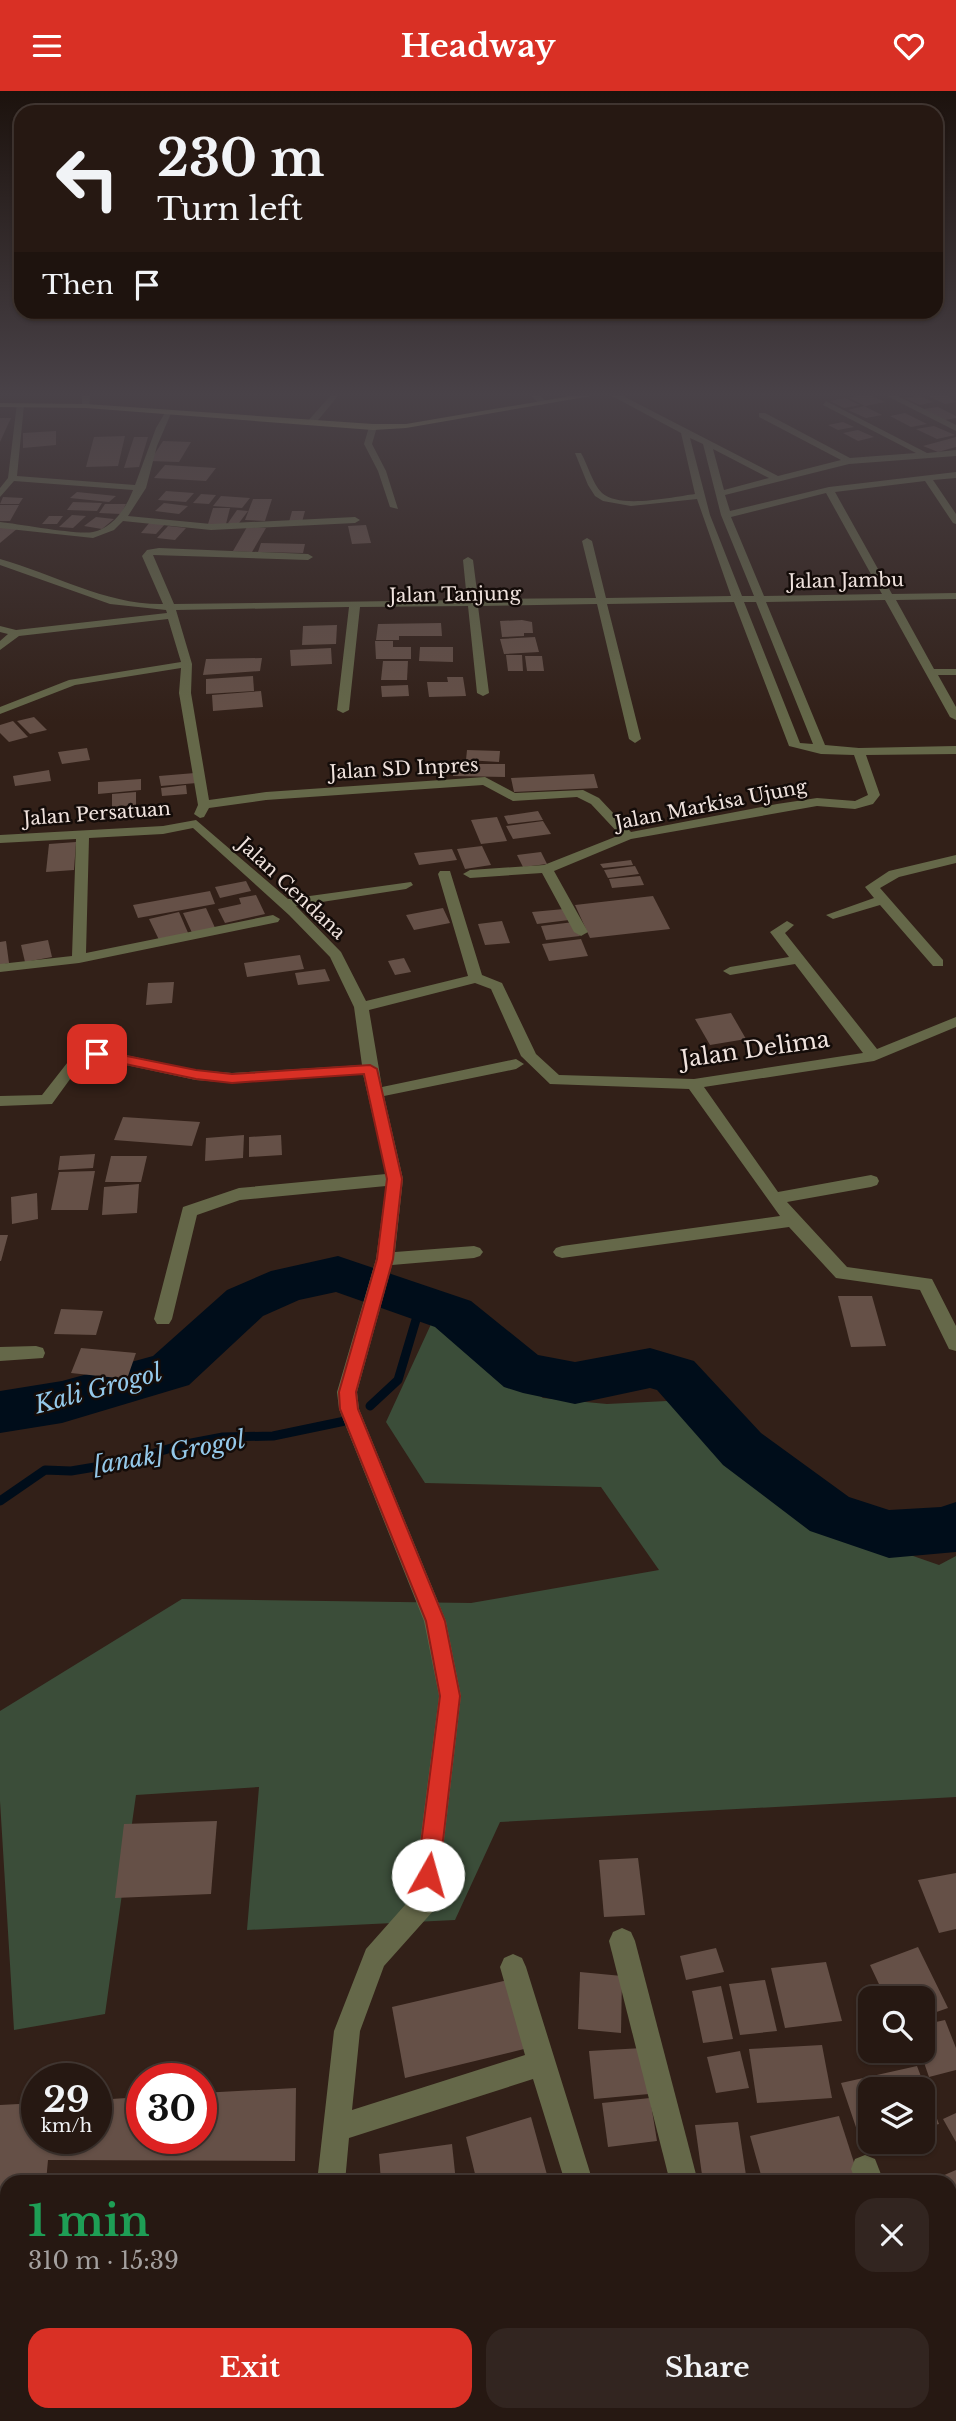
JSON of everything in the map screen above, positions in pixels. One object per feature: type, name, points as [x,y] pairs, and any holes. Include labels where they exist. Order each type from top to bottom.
[{"type":"street","points":[[0,525],[93,535],[104,532],[121,517],[129,505]]},
{"type":"street","points":[[702,505],[737,603],[795,746],[859,752],[956,750]]},
{"type":"street","points":[[723,505],[760,603],[821,750]]},
{"type":"street","points":[[726,515],[768,505]]},
{"type":"street","points":[[837,505],[956,717]]},
{"type":"street","points":[[945,505],[956,521]]},
{"type":"street","points":[[121,517],[211,527],[303,525],[355,520]]},
{"type":"street","points":[[587,541],[635,739]]},
{"type":"street","points":[[196,824],[204,805],[185,693],[187,664],[172,612],[148,556],[150,552],[159,551],[308,557]]},
{"type":"street","points":[[468,561],[483,693]]},
{"type":"street","points":[[0,562],[114,602],[172,612]]},
{"type":"street","name":"Jalan Jambu","points":[[893,601],[956,596]]},
{"type":"street","name":"Jalan Jambu","points":[[737,603],[893,601],[956,604]]},
{"type":"street","name":"Jalan Tanjung","points":[[172,612],[737,603]]},
{"type":"street","points":[[343,710],[354,609]]},
{"type":"street","points":[[0,629],[16,633],[172,612]]},
{"type":"street","points":[[0,647],[16,633]]},
{"type":"street","points":[[0,711],[73,682],[187,664]]},
{"type":"street","points":[[931,672],[956,672]]},
{"type":"street","name":"Jalan Markisa Ujung","points":[[470,874],[546,869],[628,836],[777,808],[817,802],[855,805],[869,801],[874,795],[859,752]]},
{"type":"street","name":"Jalan SD Inpres","points":[[204,805],[266,796],[485,781],[513,797],[579,793],[595,801],[628,836]]},
{"type":"street","name":"Jalan Persatuan","points":[[0,839],[163,830],[196,824]]},
{"type":"street","name":"Jalan Cendana","points":[[196,824],[285,904],[336,955],[361,1007],[370,1069],[395,1179]]},
{"type":"street","points":[[79,959],[83,835]]},
{"type":"street","points":[[938,963],[872,887],[894,874],[956,859]]},
{"type":"street","points":[[546,869],[581,932]]},
{"type":"street","points":[[361,1007],[476,978],[445,874]]},
{"type":"street","points":[[285,904],[406,885]]},
{"type":"street","points":[[833,915],[881,899]]},
{"type":"street","points":[[0,968],[79,959],[273,919]]},
{"type":"street","points":[[787,925],[777,932],[874,1056]]},
{"type":"street","points":[[730,971],[799,959]]},
{"type":"street","name":"Jalan Delima","points":[[476,978],[497,986],[529,1056],[555,1080],[694,1084],[874,1056],[956,1022]]},
{"type":"street","points":[[0,1101],[46,1100],[76,1061],[97,1054],[196,1075],[232,1079],[370,1069]]},
{"type":"street","points":[[375,1093],[516,1064]]},
{"type":"street","points":[[694,1084],[774,1199],[842,1273],[926,1284],[956,1344]]},
{"type":"street","points":[[163,1319],[189,1211],[239,1194],[395,1179],[383,1264],[347,1392],[349,1409],[435,1621],[450,1696],[425,1901],[375,1958],[347,2031],[332,2175]]},
{"type":"street","points":[[774,1199],[871,1181]]},
{"type":"street","points":[[562,1252],[794,1220]]},
{"type":"street","points":[[383,1264],[474,1252]]},
{"type":"street","points":[[0,1354],[36,1353]]},
{"type":"street","points":[[622,1941],[682,2175]]},
{"type":"street","points":[[513,1967],[577,2175]]},
{"type":"street","points":[[338,2128],[541,2063]]},
{"type":"green space","points":[[432,1322],[543,1398],[607,1404],[687,1400],[847,1533],[939,1565],[956,1556],[956,1797],[500,1822],[455,1920],[247,1930],[259,1787],[136,1795],[105,2014],[14,2030],[0,1801],[0,1711],[182,1599],[471,1603],[659,1570],[601,1487],[425,1483],[386,1422]]},
{"type":"building","points":[[0,505],[19,505],[10,521],[0,521]]},
{"type":"building","points":[[71,505],[101,505],[97,511],[67,510]]},
{"type":"building","points":[[105,505],[126,505],[121,514],[99,513]]},
{"type":"building","points":[[162,505],[188,506],[179,514],[155,511]]},
{"type":"building","points":[[214,505],[245,505],[242,508]]},
{"type":"building","points":[[251,505],[270,505],[265,521],[245,520]]},
{"type":"building","points":[[213,508],[230,508],[226,524],[208,524]]},
{"type":"building","points":[[237,510],[248,511],[239,523],[228,523]]},
{"type":"building","points":[[292,511],[305,511],[302,522],[289,522]]},
{"type":"building","points":[[72,515],[86,516],[73,528],[59,527]]},
{"type":"building","points":[[49,516],[63,516],[57,524],[42,524]]},
{"type":"building","points":[[96,517],[114,519],[102,529],[84,526]]},
{"type":"building","points":[[150,522],[166,523],[156,534],[141,533]]},
{"type":"building","points":[[366,525],[371,543],[352,544],[348,526]]},
{"type":"building","points":[[0,526],[18,528],[0,543]]},
{"type":"building","points":[[168,526],[186,528],[175,540],[157,538]]},
{"type":"building","points":[[247,527],[266,528],[252,552],[233,551]]},
{"type":"building","points":[[261,543],[305,544],[303,553],[258,552]]},
{"type":"building","points":[[500,621],[532,622],[533,633],[502,637]]},
{"type":"building","points":[[441,623],[442,636],[399,636],[399,640],[376,640],[378,624]]},
{"type":"building","points":[[337,625],[336,644],[302,645],[303,626]]},
{"type":"building","points":[[535,637],[539,652],[504,654],[500,639]]},
{"type":"building","points":[[375,641],[393,641],[393,647],[411,647],[411,659],[376,659]]},
{"type":"building","points":[[420,647],[453,647],[453,662],[419,661]]},
{"type":"building","points":[[331,648],[332,664],[291,666],[290,650]]},
{"type":"building","points":[[506,655],[522,655],[523,671],[508,671]]},
{"type":"building","points":[[525,656],[542,656],[544,671],[527,671]]},
{"type":"building","points":[[262,658],[260,671],[203,675],[206,659]]},
{"type":"building","points":[[383,661],[408,661],[407,680],[381,680]]},
{"type":"building","points":[[253,676],[254,691],[206,694],[206,679]]},
{"type":"building","points":[[447,677],[463,677],[466,696],[429,697],[427,682],[448,682]]},
{"type":"building","points":[[408,685],[409,696],[382,697],[381,686]]},
{"type":"building","points":[[261,691],[263,707],[213,711],[212,695]]},
{"type":"building","points":[[34,717],[47,730],[30,734],[17,721]]},
{"type":"building","points":[[13,721],[28,737],[9,742],[0,733],[0,725]]},
{"type":"building","points":[[87,748],[90,760],[62,764],[58,752]]},
{"type":"building","points":[[467,750],[500,751],[499,762],[466,760]]},
{"type":"building","points":[[454,764],[505,764],[505,777],[453,776]]},
{"type":"building","points":[[49,770],[51,781],[15,786],[13,776]]},
{"type":"building","points":[[195,773],[197,783],[161,786],[159,776]]},
{"type":"building","points":[[594,774],[598,788],[514,792],[511,778]]},
{"type":"building","points":[[141,779],[141,790],[98,794],[98,782]]},
{"type":"building","points":[[186,785],[187,794],[162,796],[161,788]]},
{"type":"building","points":[[136,792],[136,805],[112,807],[112,794]]},
{"type":"building","points":[[538,811],[543,820],[508,824],[504,816]]},
{"type":"building","points":[[497,817],[507,841],[481,844],[471,820]]},
{"type":"building","points":[[543,821],[551,834],[513,839],[506,826]]},
{"type":"building","points":[[76,842],[74,870],[46,872],[49,844]]},
{"type":"building","points":[[482,846],[491,865],[465,869],[457,849]]},
{"type":"building","points":[[452,849],[457,860],[419,865],[414,853]]},
{"type":"building","points":[[541,852],[547,864],[523,867],[517,855]]},
{"type":"building","points":[[631,860],[633,865],[603,868],[600,864]]},
{"type":"building","points":[[635,866],[639,874],[608,878],[604,870]]},
{"type":"building","points":[[640,876],[644,885],[612,888],[609,879]]},
{"type":"building","points":[[246,881],[251,891],[220,898],[215,887]]},
{"type":"building","points":[[210,891],[215,904],[138,918],[133,905]]},
{"type":"building","points":[[256,895],[265,914],[225,923],[218,909],[241,904],[239,898]]},
{"type":"building","points":[[653,896],[670,929],[590,938],[575,905]]},
{"type":"building","points":[[206,908],[216,930],[193,935],[183,913]]},
{"type":"building","points":[[443,908],[450,923],[414,930],[406,915]]},
{"type":"building","points":[[564,909],[569,920],[537,924],[532,912]]},
{"type":"building","points":[[179,912],[189,935],[160,942],[149,919]]},
{"type":"building","points":[[502,921],[510,943],[485,945],[478,924]]},
{"type":"building","points":[[574,922],[580,936],[546,940],[541,926]]},
{"type":"building","points":[[581,939],[588,956],[549,961],[542,944]]},
{"type":"building","points":[[48,940],[52,957],[25,962],[21,945]]},
{"type":"building","points":[[6,941],[9,963],[0,965],[0,942]]},
{"type":"building","points":[[300,955],[304,969],[247,977],[244,963]]},
{"type":"building","points":[[404,958],[411,972],[395,975],[388,961]]},
{"type":"building","points":[[325,969],[330,981],[298,985],[295,973]]},
{"type":"building","points":[[174,982],[172,1003],[146,1005],[148,983]]},
{"type":"building","points":[[731,1013],[746,1039],[710,1045],[695,1019]]},
{"type":"building","points":[[123,1117],[200,1122],[192,1146],[114,1140]]},
{"type":"building","points":[[244,1135],[243,1158],[205,1161],[206,1138]]},
{"type":"building","points":[[281,1135],[282,1155],[249,1157],[249,1137]]},
{"type":"building","points":[[95,1154],[93,1168],[58,1170],[60,1156]]},
{"type":"building","points":[[111,1156],[147,1156],[141,1182],[105,1182]]},
{"type":"building","points":[[95,1171],[88,1210],[51,1210],[59,1172]]},
{"type":"building","points":[[139,1184],[137,1213],[102,1215],[104,1187]]},
{"type":"building","points":[[37,1193],[38,1219],[12,1224],[11,1197]]},
{"type":"building","points":[[0,1235],[8,1235],[1,1261],[0,1261]]},
{"type":"building","points":[[838,1296],[872,1296],[886,1346],[851,1347]]},
{"type":"building","points":[[61,1309],[103,1311],[96,1335],[54,1334]]},
{"type":"building","points":[[81,1348],[136,1353],[127,1379],[71,1373]]},
{"type":"building","points":[[217,1821],[211,1894],[115,1898],[124,1824]]},
{"type":"building","points":[[638,1858],[645,1915],[604,1917],[599,1860]]},
{"type":"building","points":[[956,1873],[956,1929],[939,1933],[918,1880]]},
{"type":"building","points":[[918,1947],[948,2008],[935,2012],[935,1986],[880,1986],[870,1965]]},
{"type":"building","points":[[716,1948],[724,1972],[686,1980],[680,1956]]},
{"type":"building","points":[[826,1962],[842,2021],[785,2028],[771,1968]]},
{"type":"building","points":[[580,1972],[622,1976],[621,2033],[578,2029]]},
{"type":"building","points":[[512,1979],[528,2048],[405,2078],[392,2007]]},
{"type":"building","points":[[765,1980],[777,2031],[740,2035],[729,1984]]},
{"type":"building","points":[[721,1986],[733,2039],[703,2043],[692,1991]]},
{"type":"building","points":[[945,2020],[956,2048],[956,2070],[929,2077],[924,2063],[935,2063],[935,2022]]},
{"type":"building","points":[[822,2045],[832,2098],[757,2103],[749,2049]]},
{"type":"building","points":[[643,2048],[649,2094],[594,2099],[589,2051]]},
{"type":"building","points":[[740,2051],[749,2088],[716,2093],[707,2057]]},
{"type":"building","points":[[917,2066],[921,2077],[868,2077]]},
{"type":"building","points":[[858,2079],[858,2133],[841,2083]]},
{"type":"building","points":[[296,2088],[295,2161],[48,2160],[47,2175],[0,2175],[0,2105],[21,2104],[21,2154],[112,2154],[112,2099],[126,2098],[126,2154],[217,2154],[217,2092]]},
{"type":"building","points":[[650,2098],[657,2141],[608,2147],[602,2103]]},
{"type":"building","points":[[956,2113],[956,2142],[943,2119]]},
{"type":"building","points":[[839,2116],[858,2175],[761,2175],[750,2136]]},
{"type":"building","points":[[531,2117],[547,2175],[475,2175],[466,2137]]},
{"type":"building","points":[[738,2122],[746,2175],[702,2175],[695,2125]]},
{"type":"building","points":[[452,2144],[455,2175],[380,2175],[379,2154]]},
{"type":"waterway","name":"Kali Grogol","points":[[0,1412],[62,1402],[170,1371],[245,1303],[289,1284],[338,1274],[453,1314],[523,1373],[575,1383],[650,1368],[675,1375],[742,1449],[830,1514],[889,1534],[948,1531],[956,1526]]},
{"type":"waterway","name":"[anak] Grogol","points":[[370,1406],[398,1380],[421,1303]]},
{"type":"waterway","name":"[anak] Grogol","points":[[0,1501],[45,1470],[71,1471],[125,1462],[181,1445],[223,1437],[273,1436],[345,1421]]},
{"type":"route","points":[[97,1054],[196,1075],[232,1079],[370,1069],[395,1179],[385,1259],[347,1392],[349,1409],[435,1621],[450,1696],[428,1875]]}]
